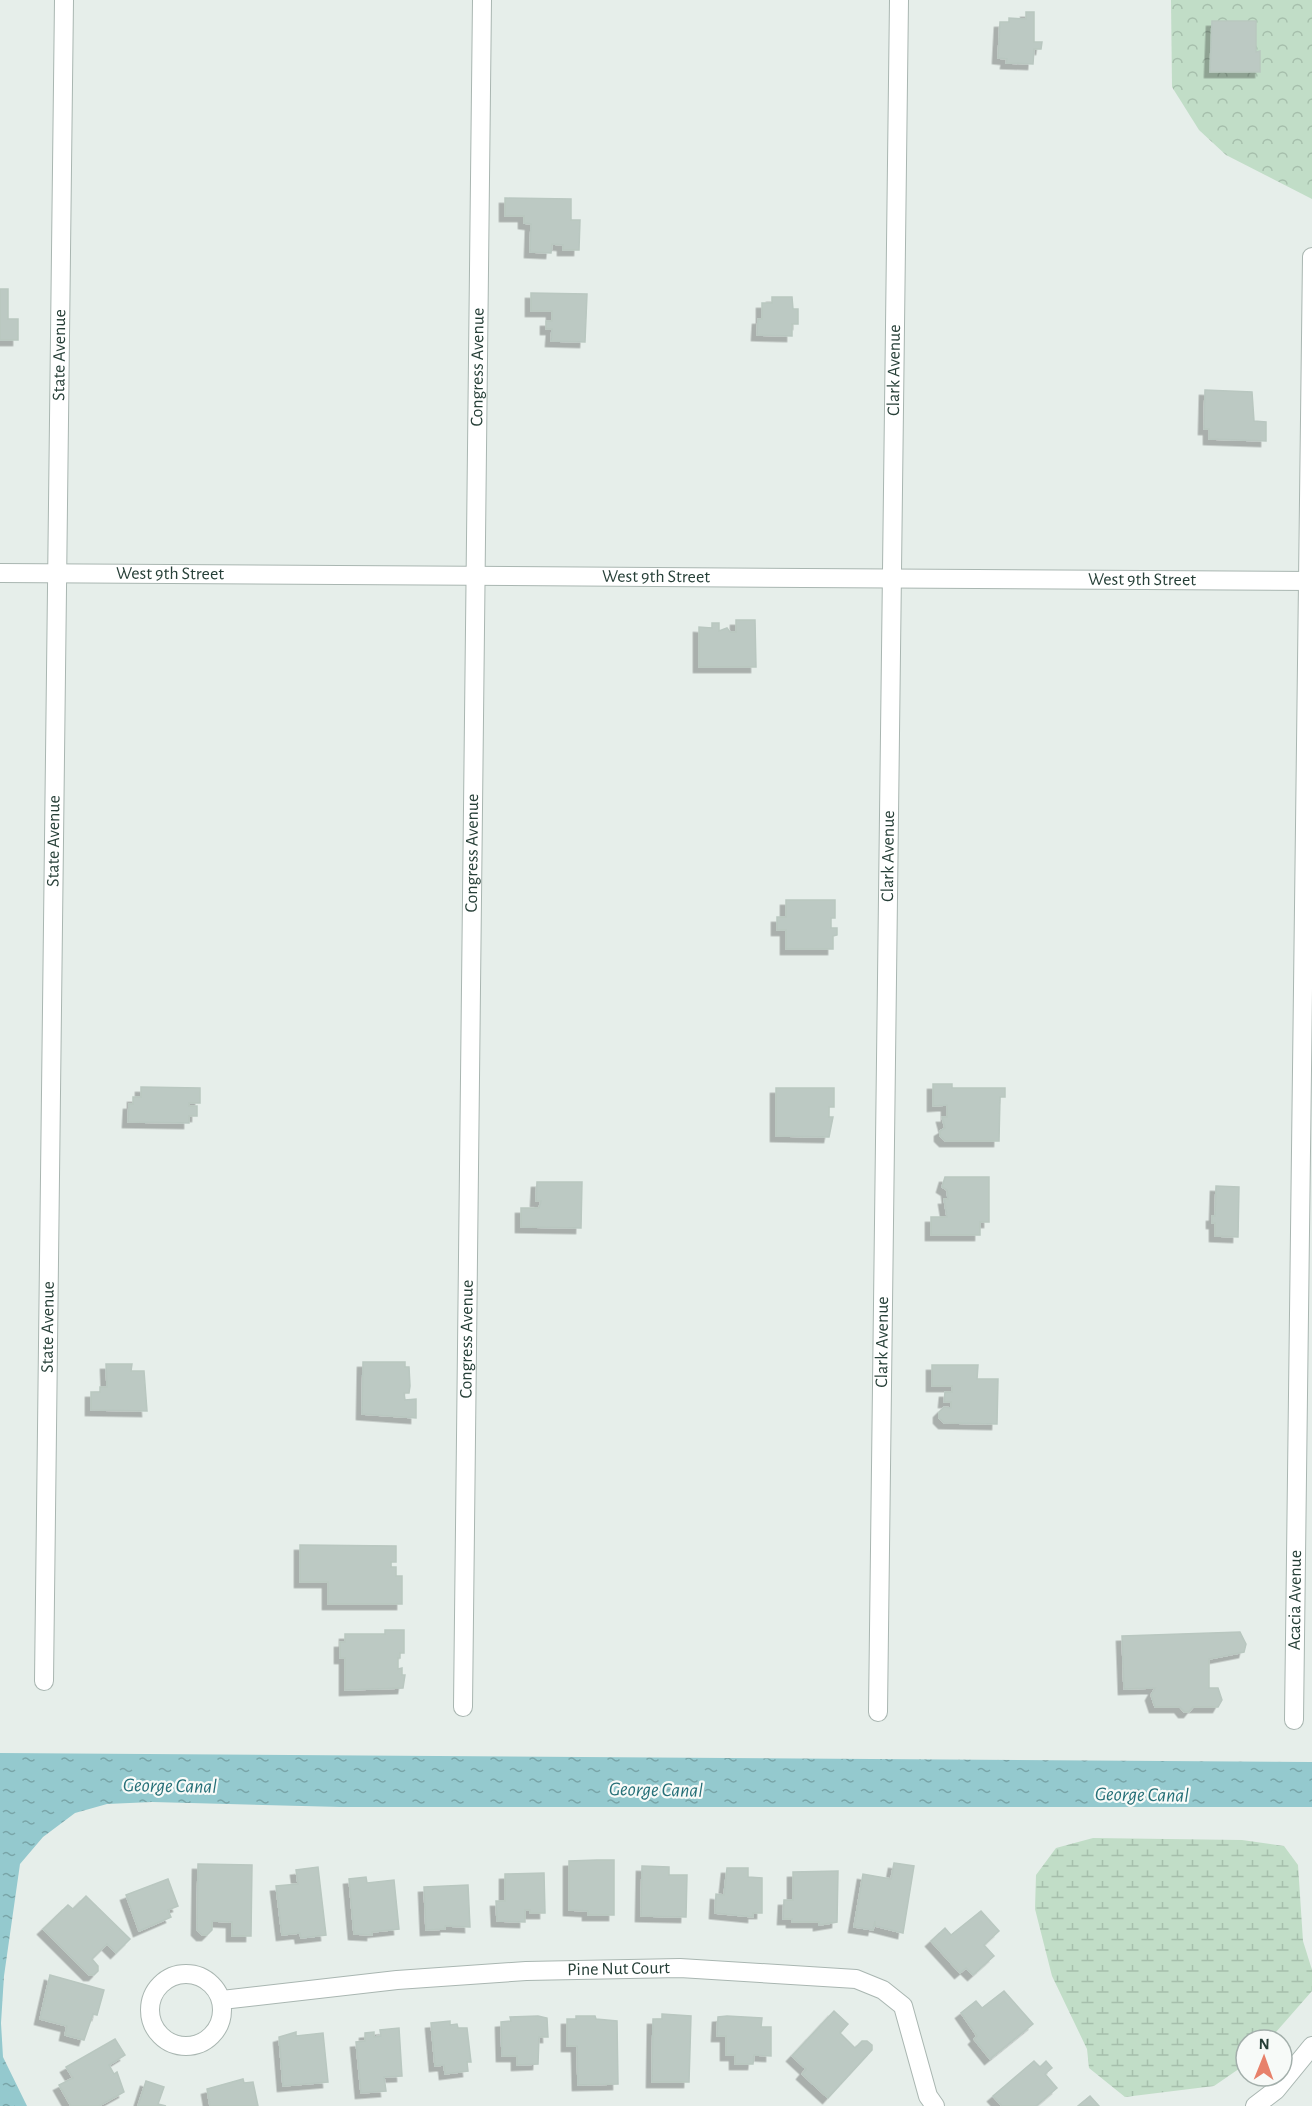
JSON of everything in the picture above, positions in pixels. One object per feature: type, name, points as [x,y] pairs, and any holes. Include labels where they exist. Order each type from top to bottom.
[{"type":"street","name":"State Avenue","points":[[44,1681],[64,0]]},
{"type":"street","name":"Congress Avenue","points":[[463,1707],[482,0]]},
{"type":"street","name":"Clark Avenue","points":[[879,1712],[899,0]]},
{"type":"street","name":"Acacia Avenue","points":[[1294,1720],[1310,581],[1312,256]]},
{"type":"street","name":"West 9th Street","points":[[0,573],[1310,581]]},
{"type":"street","name":"Pine Nut Court","points":[[222,2000],[397,1980],[526,1971],[680,1968],[856,1979],[883,1990],[903,2006],[928,2096],[935,2106]]},
{"type":"street","points":[[183,1974],[207,1980],[222,2000],[222,2018],[217,2029],[208,2039],[191,2046],[166,2040],[157,2032],[151,2015],[151,2003],[155,1991],[171,1977],[183,1974]]},
{"type":"street","points":[[1255,2106],[1276,2090],[1312,2046]]},
{"type":"green space","points":[[1171,0],[1312,0],[1312,199],[1226,155],[1199,130],[1172,87]]},
{"type":"green space","points":[[1093,1838],[1242,1840],[1284,1846],[1298,1865],[1303,1941],[1312,1970],[1312,1991],[1280,2028],[1234,2028],[1234,2072],[1214,2086],[1125,2097],[1089,2068],[1087,2049],[1052,1976],[1035,1909],[1036,1875],[1056,1848]]},
{"type":"water","name":"George Canal","points":[[0,1753],[1312,1762],[1312,1807],[340,1807],[152,1802],[107,1804],[75,1813],[43,1837],[20,1864],[4,1976],[1,2023],[3,2057],[27,2106],[0,2106]]},
{"type":"building","points":[[1026,12],[1034,12],[1034,42],[1042,42],[1041,49],[1034,49],[1033,64],[1006,63],[1007,59],[998,58],[1000,22],[1009,22],[1009,18],[1026,19]]},
{"type":"building","points":[[1212,21],[1256,21],[1256,52],[1260,51],[1260,72],[1210,72]]},
{"type":"building","points":[[505,198],[571,199],[571,220],[580,220],[579,250],[563,250],[563,245],[552,244],[551,253],[530,252],[531,224],[524,223],[524,216],[505,216]]},
{"type":"building","points":[[0,289],[8,289],[8,319],[18,319],[18,340],[0,340]]},
{"type":"building","points":[[531,293],[587,294],[585,342],[551,341],[552,329],[546,329],[546,321],[552,321],[552,311],[531,311]]},
{"type":"building","points":[[772,297],[792,297],[793,309],[798,309],[798,324],[792,324],[792,336],[757,335],[758,319],[762,319],[762,303],[772,303]]},
{"type":"building","points":[[1205,390],[1252,392],[1254,421],[1266,422],[1266,441],[1209,439],[1209,429],[1204,429]]},
{"type":"building","points":[[736,620],[755,620],[756,667],[699,667],[699,627],[712,628],[712,623],[719,623],[719,631],[727,628],[730,632],[736,632]]},
{"type":"building","points":[[786,900],[835,900],[835,918],[831,918],[831,928],[837,928],[837,935],[833,936],[833,949],[786,949],[786,930],[777,930],[777,917],[786,917]]},
{"type":"building","points":[[933,1084],[952,1084],[952,1088],[1005,1088],[1005,1097],[1000,1097],[999,1141],[945,1141],[940,1136],[940,1131],[945,1128],[942,1117],[947,1117],[947,1105],[933,1106]]},
{"type":"building","points":[[141,1087],[200,1088],[200,1103],[189,1103],[189,1106],[197,1106],[197,1116],[189,1116],[189,1123],[128,1122],[129,1104],[133,1104],[133,1097],[141,1097]]},
{"type":"building","points":[[776,1088],[834,1088],[834,1107],[829,1107],[829,1117],[833,1117],[829,1137],[776,1136]]},
{"type":"building","points":[[945,1177],[989,1177],[989,1222],[980,1222],[980,1235],[931,1235],[931,1217],[947,1217],[944,1199],[948,1199],[947,1190],[942,1187]]},
{"type":"building","points":[[537,1182],[582,1182],[581,1228],[521,1227],[521,1208],[539,1208],[541,1201],[536,1201]]},
{"type":"building","points":[[1216,1186],[1239,1187],[1238,1237],[1215,1236],[1215,1223],[1212,1223],[1212,1216],[1215,1216]]},
{"type":"building","points":[[363,1362],[405,1362],[405,1367],[409,1367],[410,1386],[409,1393],[404,1393],[405,1400],[416,1399],[416,1418],[362,1414]]},
{"type":"building","points":[[106,1364],[132,1364],[131,1371],[144,1371],[147,1411],[91,1410],[91,1392],[100,1392],[100,1387],[107,1387]]},
{"type":"building","points":[[932,1365],[978,1365],[977,1379],[998,1379],[997,1424],[944,1423],[939,1418],[939,1412],[944,1407],[951,1408],[951,1402],[944,1402],[945,1392],[952,1392],[952,1386],[932,1386]]},
{"type":"building","points":[[300,1545],[396,1546],[396,1562],[391,1562],[391,1567],[396,1567],[396,1576],[402,1576],[402,1604],[328,1604],[328,1582],[300,1582]]},
{"type":"building","points":[[385,1630],[404,1630],[404,1653],[400,1653],[400,1658],[398,1658],[398,1669],[402,1668],[402,1675],[405,1675],[403,1688],[345,1690],[345,1658],[340,1658],[340,1642],[345,1642],[345,1634],[385,1634]]},
{"type":"building","points":[[1240,1632],[1246,1644],[1244,1652],[1209,1659],[1209,1688],[1218,1688],[1222,1700],[1218,1707],[1193,1707],[1189,1712],[1184,1712],[1180,1707],[1155,1707],[1151,1695],[1155,1688],[1124,1689],[1122,1636]]},
{"type":"building","points":[[614,1860],[614,1915],[588,1915],[588,1911],[569,1910],[569,1861]]},
{"type":"building","points":[[894,1863],[914,1866],[903,1933],[875,1926],[875,1921],[873,1930],[854,1927],[863,1874],[891,1879]]},
{"type":"building","points":[[198,1864],[252,1865],[251,1936],[232,1936],[232,1922],[212,1921],[212,1930],[207,1935],[202,1935],[197,1930]]},
{"type":"building","points":[[642,1866],[669,1867],[669,1875],[687,1875],[686,1917],[641,1916]]},
{"type":"building","points":[[318,1867],[326,1935],[301,1938],[300,1933],[282,1935],[276,1886],[298,1884],[296,1870]]},
{"type":"building","points":[[727,1868],[748,1868],[748,1877],[762,1878],[762,1913],[753,1913],[753,1917],[715,1913],[716,1894],[724,1895]]},
{"type":"building","points":[[838,1871],[837,1922],[819,1925],[819,1922],[792,1922],[792,1919],[783,1919],[784,1900],[793,1900],[793,1872]]},
{"type":"building","points":[[544,1873],[545,1913],[530,1913],[530,1910],[525,1910],[525,1922],[497,1921],[496,1901],[505,1901],[505,1874]]},
{"type":"building","points":[[366,1877],[367,1883],[394,1880],[399,1929],[372,1932],[372,1935],[354,1934],[349,1879]]},
{"type":"building","points":[[168,1879],[178,1906],[168,1910],[171,1917],[139,1931],[126,1895]]},
{"type":"building","points":[[468,1885],[470,1927],[445,1926],[445,1929],[426,1930],[424,1887]]},
{"type":"building","points":[[86,1896],[130,1939],[116,1953],[107,1944],[92,1959],[98,1966],[98,1971],[94,1975],[89,1975],[43,1929],[68,1905],[73,1909]]},
{"type":"building","points":[[981,1911],[999,1931],[984,1945],[994,1956],[973,1975],[966,1968],[960,1973],[931,1941],[945,1928],[951,1935]]},
{"type":"building","points":[[50,1975],[104,1990],[97,2015],[93,2014],[84,2040],[65,2035],[67,2026],[40,2019]]},
{"type":"building","points":[[1004,1991],[1033,2024],[990,2059],[974,2039],[977,2036],[961,2013],[976,2001],[982,2008]]},
{"type":"building","points":[[834,2011],[848,2024],[840,2033],[855,2048],[862,2041],[867,2041],[872,2045],[872,2050],[828,2098],[802,2074],[806,2069],[792,2056]]},
{"type":"building","points":[[662,2014],[691,2016],[689,2082],[652,2082],[653,2019],[662,2019]]},
{"type":"building","points":[[576,2016],[595,2016],[596,2019],[617,2021],[618,2084],[578,2085],[577,2046],[567,2046],[567,2019],[576,2019]]},
{"type":"building","points":[[510,2017],[547,2018],[548,2037],[539,2037],[538,2064],[517,2065],[517,2056],[502,2056],[501,2022],[511,2021]]},
{"type":"building","points":[[718,2017],[762,2018],[761,2027],[771,2027],[771,2056],[754,2055],[753,2064],[735,2064],[735,2055],[726,2055],[726,2036],[717,2036]]},
{"type":"building","points":[[450,2021],[450,2025],[457,2024],[458,2028],[467,2028],[471,2062],[467,2062],[468,2071],[445,2074],[444,2065],[435,2066],[431,2023]]},
{"type":"building","points":[[399,2028],[402,2076],[384,2077],[386,2091],[361,2093],[356,2042],[365,2041],[365,2033],[374,2032],[374,2037],[381,2036],[380,2030]]},
{"type":"building","points":[[296,2032],[296,2036],[323,2033],[328,2082],[283,2086],[279,2037]]},
{"type":"building","points":[[115,2039],[125,2055],[109,2065],[114,2074],[117,2072],[124,2092],[99,2106],[71,2106],[59,2085],[73,2078],[66,2067]]},
{"type":"building","points":[[1034,2061],[1040,2067],[1046,2061],[1052,2068],[1045,2074],[1057,2088],[1036,2106],[1002,2106],[993,2096]]},
{"type":"building","points":[[243,2079],[244,2083],[253,2082],[258,2106],[210,2106],[207,2089]]},
{"type":"building","points":[[146,2081],[164,2087],[158,2104],[166,2106],[138,2106]]},
{"type":"building","points":[[1090,2096],[1099,2106],[1078,2106]]}]
